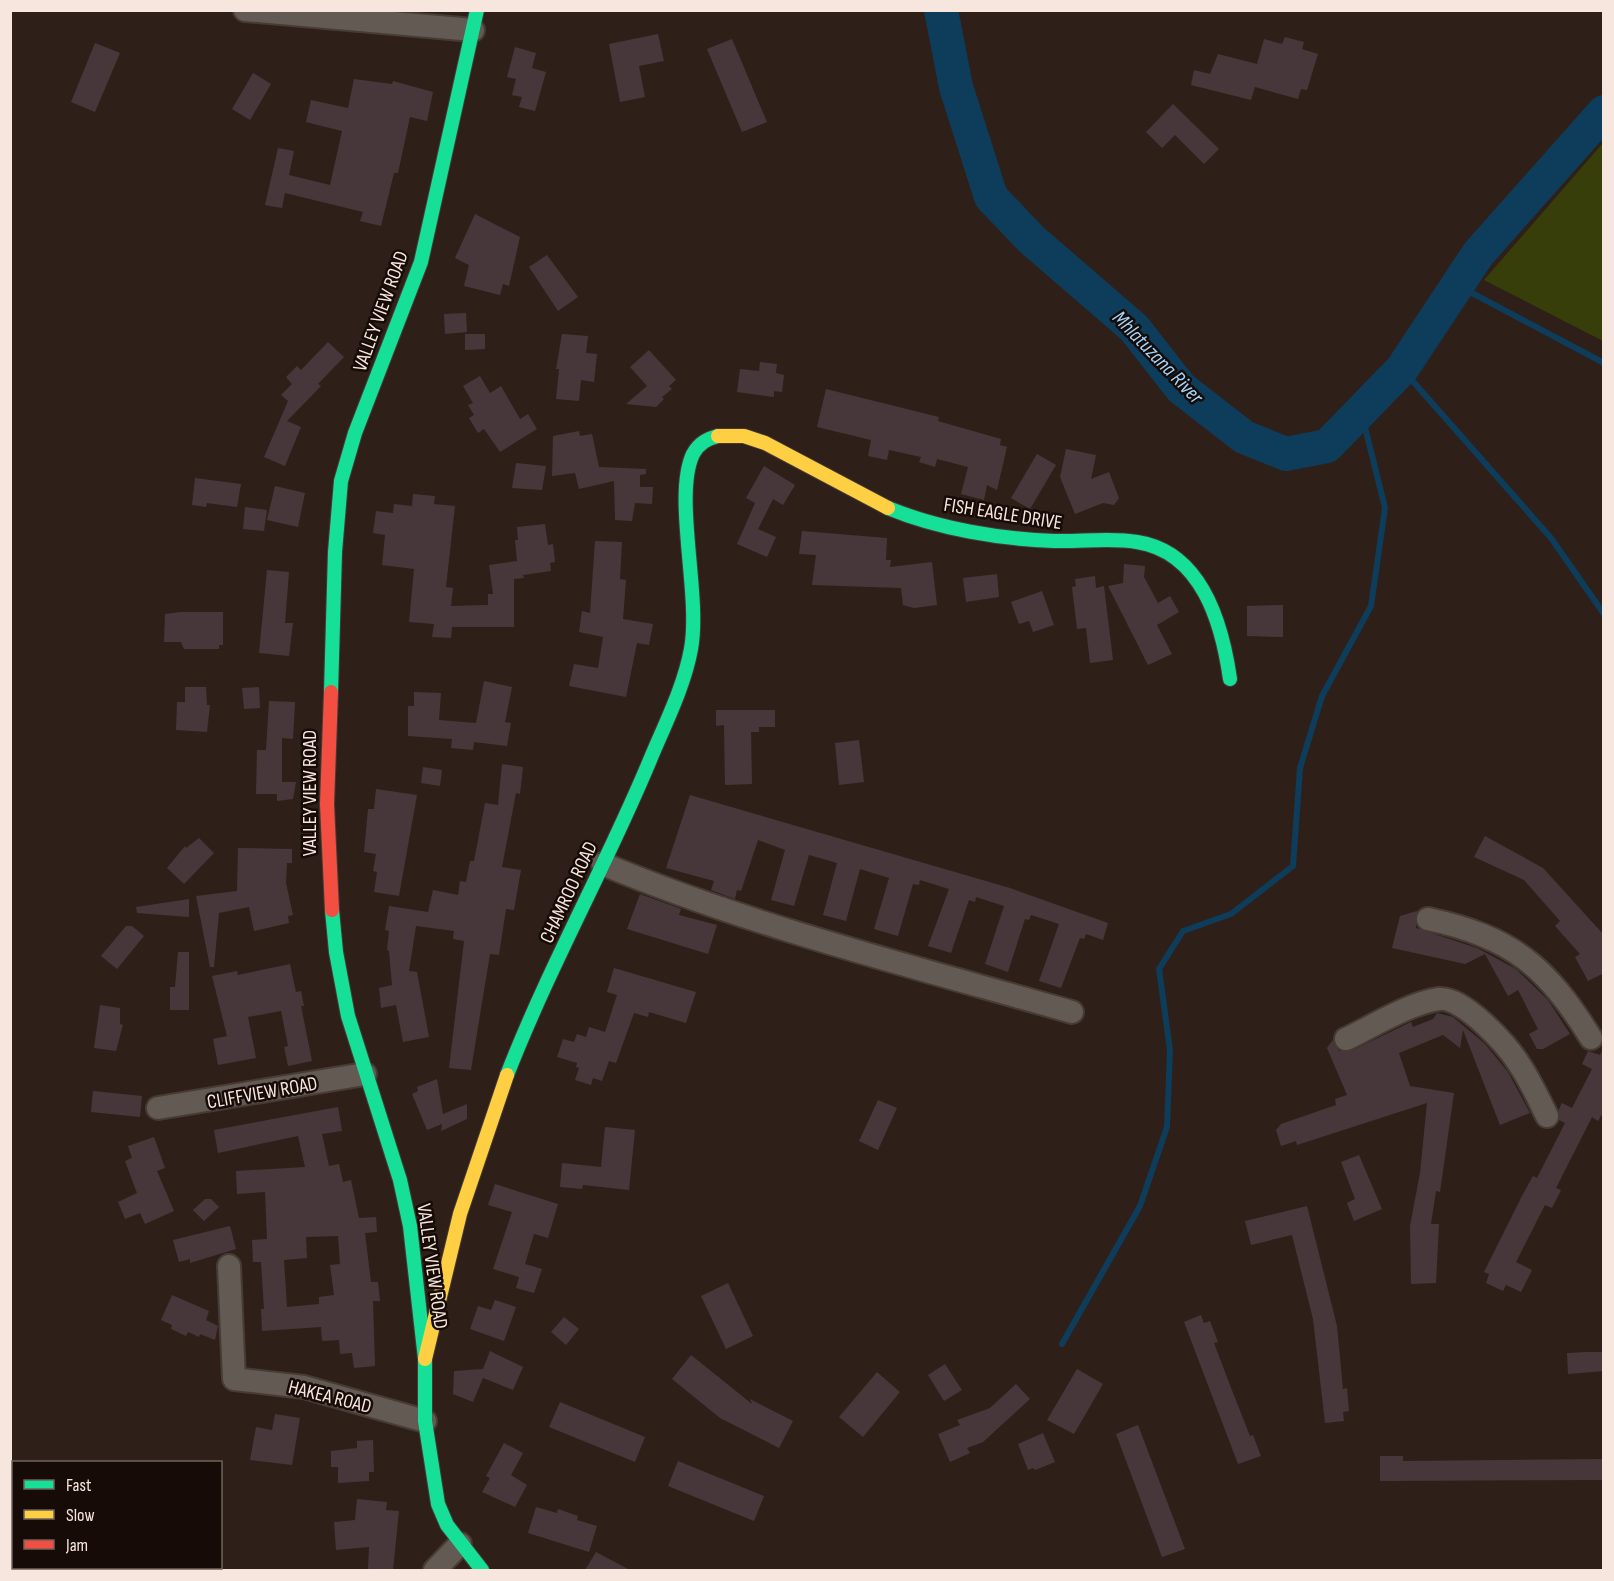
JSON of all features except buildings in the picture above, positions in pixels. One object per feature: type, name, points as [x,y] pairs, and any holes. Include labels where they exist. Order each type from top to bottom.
[{"type":"street","points":[[245,10],[475,20]]},
{"type":"street","name":"VALLEY VIEW ROAD","points":[[475,20],[421,262],[355,433],[341,482],[335,552],[327,804],[329,882],[342,984],[365,1074],[397,1169],[410,1226],[425,1359],[425,1421],[438,1504],[447,1525],[482,1570]]},
{"type":"street","name":"FISH EAGLE DRIVE","points":[[705,440],[721,435],[738,434],[770,445],[862,496],[921,520],[1047,542],[1138,542],[1159,548],[1196,579],[1209,597],[1226,646],[1230,679]]},
{"type":"street","name":"CHAMROO ROAD","points":[[425,1359],[451,1245],[507,1074],[632,802],[689,660],[694,617],[688,498],[690,465],[693,453],[705,440]]},
{"type":"street","points":[[603,864],[683,896],[1072,1012]]},
{"type":"street","points":[[1428,920],[1489,936],[1518,952],[1546,976],[1591,1038]]},
{"type":"street","points":[[1346,1039],[1423,1004],[1441,999],[1452,1001],[1479,1020],[1512,1054],[1533,1088],[1546,1116]]},
{"type":"street","name":"CLIFFVIEW ROAD","points":[[158,1108],[365,1074]]},
{"type":"street","name":"HAKEA ROAD","points":[[229,1266],[234,1379],[304,1387],[425,1421]]},
{"type":"street","points":[[435,1570],[460,1544]]},
{"type":"green space","points":[[1603,143],[1603,341],[1484,280]]},
{"type":"waterway","name":"Mhlatuzana River","points":[[941,10],[956,87],[991,197],[1031,239],[1134,328],[1181,388],[1244,437],[1286,454],[1327,446],[1402,369],[1478,254],[1604,112]]},
{"type":"waterway","points":[[1457,285],[1604,363]]},
{"type":"waterway","points":[[1402,369],[1551,538],[1604,614]]},
{"type":"waterway","points":[[1062,1344],[1140,1206],[1167,1127],[1170,1050],[1159,969],[1183,931],[1231,914],[1293,866],[1300,768],[1322,696],[1371,606],[1385,508],[1361,411]]},
{"type":"traffic: fast","points":[[331,692],[335,552],[341,481],[355,433],[421,262],[477,10]]},
{"type":"traffic: fast","points":[[507,1075],[541,995],[633,800],[684,677],[691,649],[693,627],[686,520],[688,472],[693,454],[698,447],[718,436]]},
{"type":"traffic: fast","points":[[888,508],[928,522],[970,532],[1054,541],[1127,541],[1159,548],[1178,560],[1193,575],[1205,593],[1221,635],[1230,679]]},
{"type":"traffic: fast","points":[[332,910],[336,952],[348,1016],[400,1180],[410,1226],[425,1359],[425,1421],[438,1504],[447,1525],[482,1570]]},
{"type":"traffic: slow","points":[[718,436],[744,436],[765,443],[888,508]]},
{"type":"traffic: slow","points":[[425,1359],[460,1214],[507,1075]]},
{"type":"traffic: jam","points":[[331,692],[327,804],[332,910]]}]
